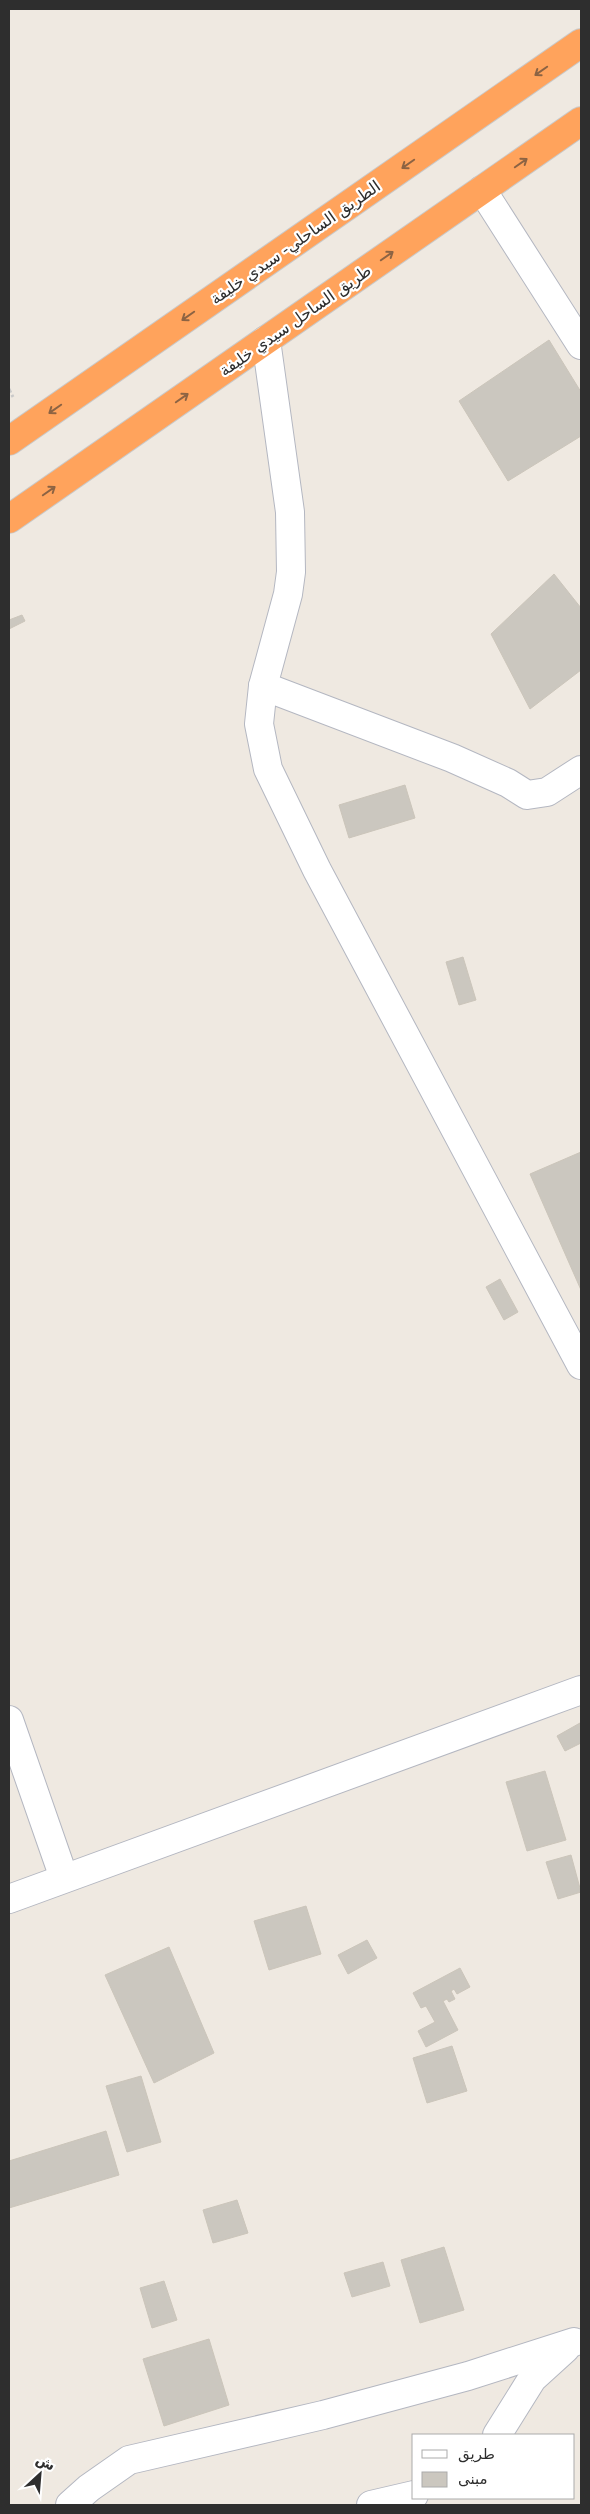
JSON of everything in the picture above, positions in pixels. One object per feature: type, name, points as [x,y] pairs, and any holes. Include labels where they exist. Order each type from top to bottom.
[{"type":"highway","name":"الطريق الساحلي- سيدي خليفة","points":[[9,441],[581,43]]},
{"type":"highway","name":"طريق الساحل سيدي خليفة","points":[[9,519],[581,121]]},
{"type":"street","points":[[482,190],[581,345]]},
{"type":"street","points":[[266,340],[290,512],[291,572],[288,594],[263,686],[259,724],[268,769],[317,870],[581,1365]]},
{"type":"street","points":[[263,686],[452,758],[508,783],[527,795],[546,792],[581,770]]},
{"type":"street","points":[[9,1899],[581,1690]]},
{"type":"street","points":[[9,1720],[64,1878]]},
{"type":"street","points":[[498,2434],[532,2379],[578,2339]]},
{"type":"street","points":[[70,2505],[89,2488],[129,2460],[323,2415],[468,2376],[578,2339]]},
{"type":"street","points":[[370,2505],[412,2495]]},
{"type":"building","points":[[549,340],[581,392],[581,436],[508,481],[459,401]]},
{"type":"building","points":[[554,574],[581,608],[581,670],[530,709],[491,634]]},
{"type":"building","points":[[22,615],[25,621],[9,629],[9,620]]},
{"type":"building","points":[[405,785],[415,818],[349,838],[339,805]]},
{"type":"building","points":[[463,957],[476,1000],[459,1005],[446,962]]},
{"type":"building","points":[[581,1152],[581,1290],[530,1174]]},
{"type":"building","points":[[500,1279],[518,1312],[504,1320],[486,1287]]},
{"type":"building","points":[[580,1723],[581,1743],[565,1751],[557,1736]]},
{"type":"building","points":[[545,1771],[566,1840],[527,1851],[506,1782]]},
{"type":"building","points":[[571,1855],[581,1892],[558,1899],[546,1862]]},
{"type":"building","points":[[306,1906],[321,1954],[269,1970],[254,1921]]},
{"type":"building","points":[[367,1940],[377,1958],[348,1974],[338,1955]]},
{"type":"building","points":[[169,1947],[214,2053],[154,2083],[105,1975]]},
{"type":"building","points":[[460,1968],[470,1987],[457,1994],[454,1989],[451,1991],[455,1999],[449,2002],[447,1999],[443,2001],[458,2030],[426,2047],[418,2031],[435,2022],[426,2006],[421,2008],[413,1993]]},
{"type":"building","points":[[452,2046],[467,2091],[427,2103],[413,2058]]},
{"type":"building","points":[[141,2076],[161,2142],[127,2152],[106,2086]]},
{"type":"building","points":[[106,2131],[119,2175],[9,2208],[9,2161]]},
{"type":"building","points":[[237,2200],[248,2233],[213,2243],[203,2210]]},
{"type":"building","points":[[444,2247],[464,2310],[420,2323],[401,2260]]},
{"type":"building","points":[[383,2262],[390,2286],[352,2297],[344,2273]]},
{"type":"building","points":[[164,2281],[177,2320],[152,2328],[140,2288]]},
{"type":"building","points":[[209,2339],[229,2405],[164,2426],[143,2359]]}]
